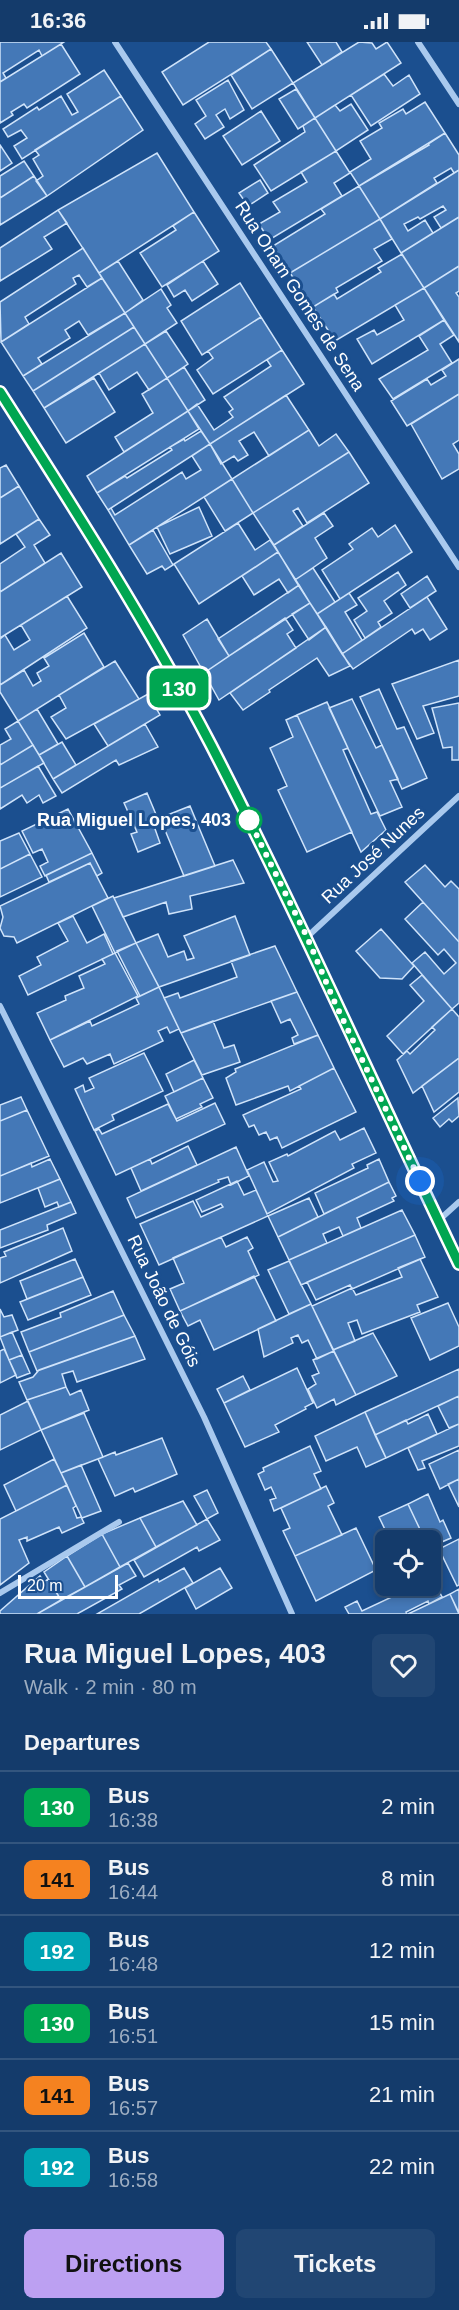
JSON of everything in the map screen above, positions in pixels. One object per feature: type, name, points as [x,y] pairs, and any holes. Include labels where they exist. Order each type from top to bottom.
[{"type":"street","name":"Rua Onam Gomes de Sena","points":[[115,42],[459,567]]},
{"type":"street","points":[[418,42],[459,104]]},
{"type":"street","points":[[0,392],[117,578],[210,742],[307,937],[335,1003],[459,1264]]},
{"type":"street","name":"Rua José Nunes","points":[[307,937],[459,796]]},
{"type":"street","name":"Rua João de Góis","points":[[0,1006],[204,1418],[292,1614]]},
{"type":"street","points":[[438,1221],[459,1202]]},
{"type":"street","points":[[0,1593],[119,1522]]},
{"type":"building","points":[[0,42],[64,42],[42,56],[39,50],[3,73],[6,78],[0,82]]},
{"type":"building","points":[[209,42],[266,42],[271,49],[183,105],[162,72]]},
{"type":"building","points":[[307,42],[336,42],[342,52],[322,65]]},
{"type":"building","points":[[359,42],[372,43],[376,49],[387,42],[401,63],[315,118],[293,83]]},
{"type":"building","points":[[61,44],[80,74],[27,108],[24,104],[0,123],[0,82]]},
{"type":"building","points":[[271,49],[293,83],[252,109],[231,75]]},
{"type":"building","points":[[104,70],[121,96],[22,159],[14,146],[27,138],[21,130],[8,137],[3,129],[37,107],[39,110],[61,96],[72,115],[78,112],[67,94]]},
{"type":"building","points":[[384,74],[393,86],[409,75],[420,94],[371,126],[351,95]]},
{"type":"building","points":[[228,80],[244,110],[230,119],[225,109],[216,115],[224,127],[205,139],[195,124],[206,116],[196,100]]},
{"type":"building","points":[[296,89],[315,118],[298,129],[279,99]]},
{"type":"building","points":[[121,96],[143,130],[47,196],[36,181],[43,176],[33,159],[39,155],[35,150]]},
{"type":"building","points":[[425,102],[445,133],[359,186],[350,172],[371,159],[360,141],[382,128],[379,123],[403,109],[406,114]]},
{"type":"building","points":[[351,104],[368,130],[336,151],[315,118],[335,105],[340,111]]},
{"type":"building","points":[[261,111],[280,141],[242,165],[223,136]]},
{"type":"building","points":[[315,118],[336,151],[271,191],[254,165],[305,132],[303,126]]},
{"type":"building","points":[[445,133],[459,155],[459,170],[454,173],[451,168],[434,178],[437,183],[380,219],[359,186],[429,145]]},
{"type":"building","points":[[0,145],[12,163],[0,171]]},
{"type":"building","points":[[336,151],[350,173],[334,183],[342,196],[269,240],[259,224],[280,212],[273,202],[307,182],[301,172]]},
{"type":"building","points":[[157,153],[194,212],[99,273],[58,210]]},
{"type":"building","points":[[24,161],[34,176],[0,198],[0,176]]},
{"type":"building","points":[[459,170],[459,217],[441,228],[434,217],[446,210],[443,206],[420,219],[418,217],[404,224],[408,231],[425,220],[433,233],[401,253],[380,219]]},
{"type":"building","points":[[34,176],[47,196],[0,225],[0,198]]},
{"type":"building","points":[[260,180],[268,193],[248,206],[239,193]]},
{"type":"building","points":[[359,186],[380,219],[290,273],[273,246],[325,214],[321,209]]},
{"type":"building","points":[[58,210],[67,223],[44,237],[52,249],[0,281],[0,248]]},
{"type":"building","points":[[194,212],[219,251],[162,287],[140,253],[176,230],[173,226]]},
{"type":"building","points":[[459,217],[459,266],[424,288],[401,253]]},
{"type":"building","points":[[380,219],[392,239],[374,249],[382,261],[336,288],[338,292],[313,307],[290,273]]},
{"type":"building","points":[[83,248],[102,278],[87,287],[79,275],[73,278],[76,284],[25,317],[29,324],[1,342],[0,302]]},
{"type":"building","points":[[402,254],[424,288],[335,341],[313,307],[334,294],[337,299],[381,272],[378,268]]},
{"type":"building","points":[[118,261],[143,300],[125,313],[99,273]]},
{"type":"building","points":[[203,261],[218,284],[192,301],[185,290],[174,297],[167,285]]},
{"type":"building","points":[[459,266],[459,291],[456,293],[459,297],[459,342],[424,288]]},
{"type":"building","points":[[102,278],[125,313],[88,335],[79,321],[65,330],[70,338],[38,358],[42,364],[23,376],[1,342]]},
{"type":"building","points":[[240,283],[261,317],[202,355],[181,321]]},
{"type":"building","points":[[424,288],[444,320],[372,364],[357,339],[374,330],[377,335],[404,320],[395,305]]},
{"type":"building","points":[[161,289],[171,305],[167,308],[177,323],[145,344],[125,313]]},
{"type":"building","points":[[125,313],[134,327],[33,391],[23,376]]},
{"type":"building","points":[[261,317],[282,350],[213,394],[197,370],[213,358],[208,351]]},
{"type":"building","points":[[444,320],[454,335],[440,344],[452,363],[393,399],[379,379],[428,350],[419,336]]},
{"type":"building","points":[[134,327],[145,344],[44,408],[33,391]]},
{"type":"building","points":[[166,331],[188,364],[167,378],[145,344]]},
{"type":"building","points":[[145,344],[167,378],[149,390],[137,372],[109,390],[99,373]]},
{"type":"building","points":[[282,350],[304,384],[210,444],[188,411],[197,404],[214,430],[233,417],[229,412],[233,409],[224,397],[271,366],[267,360]]},
{"type":"building","points":[[459,359],[459,394],[407,426],[391,401],[427,379],[431,385],[446,376],[442,370]]},
{"type":"building","points":[[184,367],[205,400],[188,411],[167,378]]},
{"type":"building","points":[[94,378],[115,412],[66,443],[44,408]]},
{"type":"building","points":[[167,378],[188,411],[124,452],[115,437],[153,413],[142,394]]},
{"type":"building","points":[[459,394],[459,440],[453,444],[459,454],[459,469],[442,479],[411,424]]},
{"type":"building","points":[[286,395],[309,430],[269,456],[254,432],[239,441],[248,455],[238,461],[234,456],[221,464],[210,444]]},
{"type":"building","points":[[188,411],[199,429],[97,493],[87,476]]},
{"type":"building","points":[[309,430],[319,446],[336,434],[349,452],[253,513],[232,479]]},
{"type":"building","points":[[201,431],[210,444],[108,510],[97,493],[125,476],[127,478],[172,450],[170,447]]},
{"type":"building","points":[[210,444],[232,479],[129,545],[108,510],[111,508],[115,515],[182,472],[186,479],[201,470],[192,456]]},
{"type":"building","points":[[349,452],[369,483],[307,523],[298,508],[293,511],[303,526],[274,545],[253,513]]},
{"type":"building","points":[[6,465],[19,486],[0,498],[0,468]]},
{"type":"building","points":[[232,479],[253,513],[225,531],[204,497]]},
{"type":"building","points":[[19,486],[39,519],[0,544],[0,498]]},
{"type":"building","points":[[199,507],[212,536],[170,554],[157,527]]},
{"type":"building","points":[[324,513],[333,526],[315,538],[327,558],[295,580],[274,545]]},
{"type":"building","points":[[39,519],[50,535],[34,545],[45,563],[0,592],[0,564],[25,547],[16,534]]},
{"type":"building","points":[[238,523],[255,550],[270,540],[278,552],[199,604],[174,564]]},
{"type":"building","points":[[395,525],[412,552],[340,599],[322,570],[353,549],[349,544],[372,528],[378,537]]},
{"type":"building","points":[[153,530],[173,565],[165,570],[162,566],[147,574],[129,545]]},
{"type":"building","points":[[278,552],[299,585],[288,593],[279,579],[254,595],[242,576]]},
{"type":"building","points":[[61,553],[82,587],[0,638],[0,592]]},
{"type":"building","points":[[313,568],[335,602],[317,614],[295,580]]},
{"type":"building","points":[[398,572],[406,585],[384,601],[392,613],[378,622],[381,627],[365,638],[354,620],[367,611],[358,598]]},
{"type":"building","points":[[427,576],[436,591],[410,608],[401,594]]},
{"type":"building","points":[[299,585],[310,603],[229,656],[218,639]]},
{"type":"building","points":[[349,593],[357,605],[345,612],[362,640],[342,654],[317,614]]},
{"type":"building","points":[[67,596],[87,628],[0,685],[0,639],[5,635],[14,650],[30,640],[21,625]]},
{"type":"building","points":[[427,597],[447,629],[430,640],[423,629],[415,634],[412,629],[353,669],[342,654]]},
{"type":"building","points":[[310,603],[326,627],[309,640],[292,614]]},
{"type":"building","points":[[285,618],[293,630],[287,634],[296,648],[219,700],[204,673]]},
{"type":"building","points":[[207,619],[229,656],[204,673],[183,635]]},
{"type":"building","points":[[326,627],[350,666],[329,676],[317,658],[243,710],[230,693]]},
{"type":"building","points":[[84,633],[104,667],[18,721],[0,692],[0,685],[24,670],[33,686],[41,681],[37,673],[49,666],[44,658]]},
{"type":"building","points":[[459,660],[459,696],[423,706],[434,733],[417,739],[392,684]]},
{"type":"building","points":[[115,661],[139,699],[66,739],[51,717],[66,708],[59,695]]},
{"type":"building","points":[[379,689],[397,729],[404,727],[427,778],[402,789],[360,697]]},
{"type":"building","points":[[148,694],[160,715],[108,746],[94,724]]},
{"type":"building","points":[[352,699],[376,748],[382,745],[398,779],[390,781],[402,807],[380,816],[329,708]]},
{"type":"building","points":[[327,702],[348,748],[343,750],[371,814],[377,812],[386,830],[361,852],[297,715]]},
{"type":"building","points":[[459,703],[459,760],[452,760],[452,747],[443,748],[432,708]]},
{"type":"building","points":[[37,709],[58,744],[39,755],[18,721]]},
{"type":"building","points":[[297,715],[352,832],[307,852],[278,790],[287,786],[270,748],[293,737],[286,720]]},
{"type":"building","points":[[18,721],[33,745],[0,765],[0,745],[11,739],[5,729]]},
{"type":"building","points":[[145,724],[158,747],[119,765],[116,760],[62,793],[53,779]]},
{"type":"building","points":[[62,742],[76,765],[53,779],[39,755]]},
{"type":"building","points":[[33,745],[44,763],[0,788],[0,765]]},
{"type":"building","points":[[38,766],[56,796],[43,803],[39,795],[27,803],[22,795],[0,809],[0,788]]},
{"type":"building","points":[[147,793],[160,824],[154,826],[160,843],[138,852],[131,834],[137,832],[124,803]]},
{"type":"building","points":[[190,806],[215,866],[184,876],[160,818]]},
{"type":"building","points":[[68,809],[92,853],[45,876],[40,866],[48,862],[42,849],[33,853],[22,831]]},
{"type":"building","points":[[19,833],[30,854],[0,869],[0,841]]},
{"type":"building","points":[[92,853],[102,873],[97,876],[90,863],[49,882],[46,875]]},
{"type":"building","points":[[30,854],[42,877],[0,897],[0,869]]},
{"type":"building","points":[[233,860],[244,883],[190,896],[192,909],[169,914],[166,902],[123,917],[114,898]]},
{"type":"building","points":[[90,863],[108,898],[17,943],[14,937],[4,936],[0,928],[3,917],[0,906]]},
{"type":"building","points":[[425,865],[445,887],[451,881],[459,889],[459,942],[405,882]]},
{"type":"building","points":[[113,896],[136,943],[115,953],[92,906]]},
{"type":"building","points":[[423,902],[459,942],[459,1003],[452,1009],[412,963],[425,952],[444,974],[456,963],[444,949],[438,955],[405,919]]},
{"type":"building","points":[[73,916],[87,943],[104,934],[113,954],[28,995],[19,976],[41,965],[37,957],[68,941],[58,923]]},
{"type":"building","points":[[235,916],[250,955],[159,987],[136,943],[158,934],[168,957],[184,951],[187,960],[194,958],[184,936]]},
{"type":"building","points":[[381,929],[414,966],[402,979],[380,978],[356,951]]},
{"type":"building","points":[[136,943],[159,987],[140,996],[117,951]]},
{"type":"building","points":[[275,946],[297,992],[181,1033],[164,998],[178,993],[180,998],[237,977],[231,961]]},
{"type":"building","points":[[115,953],[138,996],[50,1040],[37,1013],[66,1000],[65,996],[84,988],[79,976],[105,964],[102,959]]},
{"type":"building","points":[[422,975],[452,1009],[403,1054],[387,1036],[424,1001],[410,985]]},
{"type":"building","points":[[159,987],[179,1029],[170,1033],[167,1027],[158,1031],[163,1041],[114,1064],[110,1054],[87,1064],[83,1058],[64,1067],[50,1040],[90,1021],[92,1026],[139,1004],[136,998]]},
{"type":"building","points":[[297,992],[318,1035],[294,1044],[292,1038],[298,1035],[290,1019],[281,1023],[271,1001]]},
{"type":"building","points":[[452,1009],[459,1017],[459,1058],[413,1093],[397,1060],[407,1051],[410,1054],[435,1030],[432,1027]]},
{"type":"building","points":[[213,1021],[224,1048],[234,1045],[240,1062],[202,1075],[181,1033]]},
{"type":"building","points":[[318,1035],[334,1068],[290,1091],[288,1086],[236,1105],[226,1078],[236,1072],[235,1069]]},
{"type":"building","points":[[144,1053],[163,1091],[112,1115],[114,1120],[94,1130],[75,1089],[83,1085],[85,1092],[94,1088],[89,1078]]},
{"type":"building","points":[[459,1058],[459,1092],[434,1112],[422,1086]]},
{"type":"building","points":[[194,1060],[203,1078],[174,1092],[166,1074]]},
{"type":"building","points":[[334,1068],[356,1112],[282,1148],[277,1137],[270,1140],[266,1132],[259,1135],[254,1125],[249,1127],[243,1115],[301,1089],[299,1086]]},
{"type":"building","points":[[203,1078],[213,1098],[200,1104],[202,1107],[176,1119],[165,1096]]},
{"type":"building","points":[[21,1097],[27,1110],[0,1121],[0,1105]]},
{"type":"building","points":[[458,1098],[459,1116],[452,1122],[449,1119],[440,1127],[433,1118]]},
{"type":"building","points":[[215,1103],[225,1124],[116,1175],[95,1131],[99,1129],[102,1134],[168,1104],[177,1121]]},
{"type":"building","points":[[27,1110],[49,1156],[0,1176],[0,1121]]},
{"type":"building","points":[[364,1128],[376,1153],[352,1164],[354,1168],[267,1214],[247,1170],[264,1162],[273,1182],[278,1181],[269,1162],[287,1154],[288,1156],[335,1131],[340,1140]]},
{"type":"building","points":[[188,1146],[197,1165],[141,1191],[131,1168],[150,1159],[152,1164]]},
{"type":"building","points":[[236,1147],[249,1176],[231,1185],[228,1177],[218,1180],[219,1182],[136,1218],[127,1198]]},
{"type":"building","points":[[50,1159],[60,1179],[0,1203],[0,1176],[31,1163],[32,1167]]},
{"type":"building","points":[[379,1159],[389,1182],[324,1214],[315,1193],[368,1168],[367,1165]]},
{"type":"building","points":[[60,1179],[71,1202],[59,1207],[57,1202],[45,1207],[38,1188]]},
{"type":"building","points":[[237,1181],[244,1195],[256,1190],[268,1216],[159,1265],[140,1224],[193,1201],[201,1217],[223,1207],[221,1204],[202,1212],[196,1200]]},
{"type":"building","points":[[389,1182],[396,1196],[392,1198],[394,1201],[357,1218],[361,1228],[343,1236],[339,1227],[323,1234],[327,1243],[289,1260],[278,1237]]},
{"type":"building","points":[[309,1198],[318,1217],[278,1237],[268,1216]]},
{"type":"building","points":[[71,1202],[76,1213],[47,1225],[48,1230],[0,1248],[0,1230]]},
{"type":"building","points":[[402,1210],[415,1235],[301,1285],[289,1260]]},
{"type":"building","points":[[63,1228],[72,1251],[0,1283],[0,1258],[6,1256],[4,1252]]},
{"type":"building","points":[[415,1235],[425,1257],[352,1289],[350,1285],[316,1300],[307,1282]]},
{"type":"building","points":[[221,1237],[226,1247],[247,1237],[253,1248],[248,1251],[259,1275],[180,1311],[170,1289],[184,1283],[173,1258]]},
{"type":"building","points":[[75,1259],[83,1277],[27,1299],[20,1281]]},
{"type":"building","points":[[420,1259],[438,1297],[417,1305],[420,1312],[362,1334],[357,1320],[348,1323],[355,1341],[333,1350],[312,1306],[352,1288],[356,1295],[402,1277],[398,1268]]},
{"type":"building","points":[[289,1261],[311,1304],[289,1314],[268,1270]]},
{"type":"building","points":[[254,1276],[276,1321],[214,1350],[200,1320],[188,1326],[180,1311]]},
{"type":"building","points":[[83,1277],[91,1295],[28,1320],[20,1302]]},
{"type":"building","points":[[113,1291],[124,1315],[29,1352],[21,1332],[61,1317],[60,1313]]},
{"type":"building","points":[[448,1303],[459,1327],[459,1346],[430,1360],[411,1318]]},
{"type":"building","points":[[311,1304],[334,1351],[317,1359],[308,1340],[302,1343],[298,1335],[291,1338],[293,1343],[264,1357],[258,1329]]},
{"type":"building","points":[[0,1309],[4,1317],[12,1315],[18,1330],[0,1337]]},
{"type":"building","points":[[124,1315],[135,1336],[37,1371],[29,1352]]},
{"type":"building","points":[[12,1332],[22,1355],[9,1360],[0,1337]]},
{"type":"building","points":[[373,1333],[397,1376],[356,1395],[333,1350]]},
{"type":"building","points":[[135,1336],[145,1359],[77,1382],[73,1371],[62,1374],[66,1387],[27,1400],[19,1382],[33,1377],[39,1370]]},
{"type":"building","points":[[4,1349],[16,1375],[0,1383],[0,1351]]},
{"type":"building","points":[[334,1351],[356,1395],[336,1405],[334,1399],[317,1408],[308,1389],[316,1384],[312,1376],[319,1373],[313,1360]]},
{"type":"building","points":[[22,1355],[30,1373],[17,1378],[9,1360]]},
{"type":"building","points":[[297,1368],[313,1403],[275,1425],[279,1432],[245,1447],[224,1403]]},
{"type":"building","points":[[459,1369],[459,1396],[375,1435],[365,1412]]},
{"type":"building","points":[[243,1376],[250,1390],[224,1403],[217,1389]]},
{"type":"building","points":[[66,1387],[70,1395],[81,1390],[89,1410],[41,1430],[27,1400]]},
{"type":"building","points":[[459,1396],[459,1424],[449,1428],[438,1406]]},
{"type":"building","points":[[28,1401],[41,1430],[0,1450],[0,1415]]},
{"type":"building","points":[[365,1412],[386,1458],[366,1467],[357,1447],[326,1461],[315,1436]]},
{"type":"building","points":[[84,1413],[103,1457],[61,1473],[41,1430]]},
{"type":"building","points":[[428,1414],[437,1434],[386,1458],[375,1435],[406,1420],[408,1424]]},
{"type":"building","points":[[459,1424],[459,1446],[422,1461],[425,1468],[418,1470],[408,1448]]},
{"type":"building","points":[[162,1438],[177,1474],[135,1492],[133,1488],[115,1496],[98,1459],[115,1452],[116,1455]]},
{"type":"building","points":[[310,1446],[321,1471],[314,1474],[321,1489],[274,1511],[270,1500],[276,1498],[271,1487],[265,1490],[258,1474],[264,1471],[263,1468]]},
{"type":"building","points":[[459,1450],[459,1479],[440,1489],[429,1464]]},
{"type":"building","points":[[54,1459],[67,1485],[16,1511],[4,1485]]},
{"type":"building","points":[[81,1465],[101,1511],[82,1518],[61,1473]]},
{"type":"building","points":[[459,1479],[459,1507],[448,1484]]},
{"type":"building","points":[[67,1485],[76,1506],[73,1508],[77,1518],[81,1517],[84,1523],[62,1533],[59,1527],[27,1541],[27,1537],[19,1540],[29,1563],[0,1585],[0,1519]]},
{"type":"building","points":[[326,1486],[334,1503],[328,1506],[342,1535],[295,1556],[283,1531],[290,1528],[281,1508]]},
{"type":"building","points":[[207,1490],[218,1513],[207,1519],[194,1496]]},
{"type":"building","points":[[428,1494],[440,1522],[443,1520],[451,1538],[441,1542],[441,1530],[420,1530],[408,1504]]},
{"type":"building","points":[[183,1501],[197,1525],[156,1547],[140,1518]]},
{"type":"building","points":[[408,1504],[420,1530],[385,1530],[379,1517]]},
{"type":"building","points":[[140,1518],[156,1547],[120,1567],[102,1534]]},
{"type":"building","points":[[207,1519],[220,1540],[199,1551],[197,1547],[144,1577],[134,1560]]},
{"type":"building","points":[[356,1528],[375,1571],[316,1601],[295,1556]]},
{"type":"building","points":[[102,1534],[120,1567],[85,1587],[67,1556]]},
{"type":"building","points":[[459,1539],[459,1585],[457,1586],[441,1553],[441,1548]]},
{"type":"building","points":[[67,1556],[85,1587],[61,1600],[44,1572]]},
{"type":"building","points":[[128,1563],[136,1576],[119,1585],[122,1589],[77,1614],[37,1614]]},
{"type":"building","points":[[184,1568],[193,1583],[139,1614],[97,1614],[158,1579],[159,1582]]},
{"type":"building","points":[[220,1568],[232,1588],[196,1609],[185,1588]]},
{"type":"building","points":[[40,1576],[44,1582],[48,1579],[61,1600],[37,1614],[0,1614],[0,1611]]},
{"type":"building","points":[[459,1589],[459,1613],[450,1594]]},
{"type":"building","points":[[450,1594],[459,1614],[408,1614]]},
{"type":"building","points":[[441,1595],[442,1597],[429,1604],[428,1601],[406,1612],[407,1614],[349,1614],[345,1607],[357,1601],[362,1611],[394,1596]]},
{"type":"bus line","name":"130","points":[[0,392],[105,558],[210,742],[307,937],[335,1003],[459,1264]]},
{"type":"place","name":"Rua Miguel Lopes, 403","points":[[249,820]]},
{"type":"route","points":[[249,820],[248,818],[307,937],[335,1003],[420,1181]]}]
